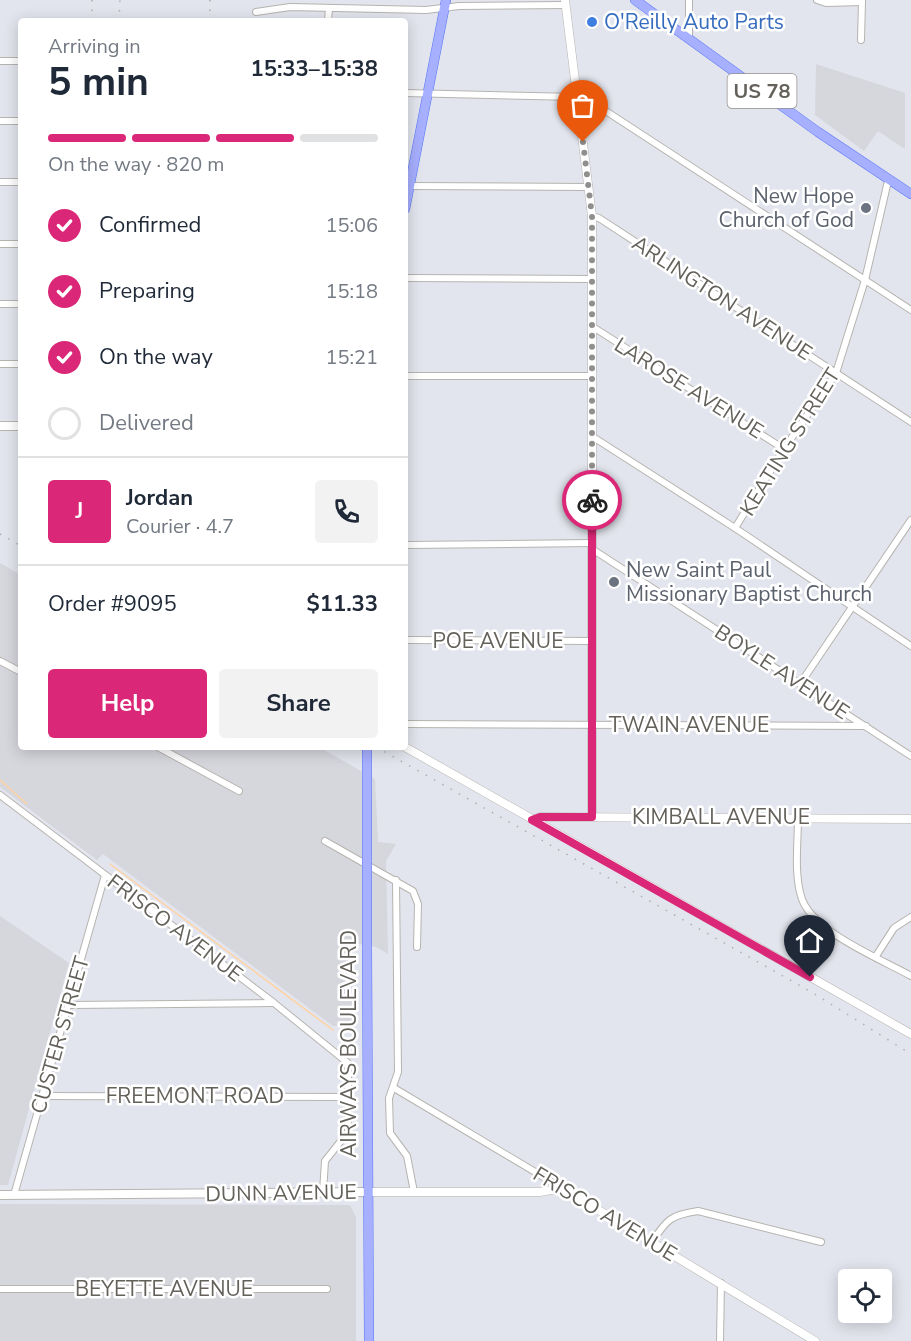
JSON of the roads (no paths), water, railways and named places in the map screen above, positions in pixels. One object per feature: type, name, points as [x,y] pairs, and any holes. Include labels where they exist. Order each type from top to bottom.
[{"type":"main road","name":"US 78","points":[[635,0],[888,181],[911,194]]},
{"type":"main road","points":[[408,182],[429,95],[445,4]]},
{"type":"main road","points":[[0,426],[18,426]]},
{"type":"main road","name":"AIRWAYS BOULEVARD","points":[[367,750],[369,1341]]},
{"type":"main road","name":"DUNN AVENUE","points":[[0,1195],[368,1192]]},
{"type":"street","points":[[689,0],[689,39]]},
{"type":"street","points":[[817,0],[826,3],[862,1],[861,40]]},
{"type":"street","points":[[256,12],[290,7],[431,10],[445,4],[565,2],[592,216],[592,817]]},
{"type":"street","points":[[328,18],[329,8]]},
{"type":"street","points":[[0,61],[18,61]]},
{"type":"street","points":[[408,93],[578,97],[592,102],[911,310]]},
{"type":"street","points":[[0,121],[18,121]]},
{"type":"street","name":"KEATING STREET","points":[[735,528],[784,449],[837,373],[865,280],[888,181]]},
{"type":"street","points":[[0,182],[18,182]]},
{"type":"street","points":[[408,186],[589,187]]},
{"type":"street","name":"ARLINGTON AVENUE","points":[[592,216],[911,422]]},
{"type":"street","points":[[0,244],[18,244]]},
{"type":"street","points":[[408,278],[592,279]]},
{"type":"street","points":[[0,304],[18,304]]},
{"type":"street","name":"LAROSE AVENUE","points":[[593,327],[784,449]]},
{"type":"street","points":[[0,364],[18,364]]},
{"type":"street","points":[[408,376],[592,376]]},
{"type":"street","points":[[593,437],[735,528],[911,646]]},
{"type":"street","points":[[800,684],[850,606],[908,531],[911,520]]},
{"type":"street","points":[[408,544],[592,546]]},
{"type":"street","name":"BOYLE AVENUE","points":[[592,546],[911,756]]},
{"type":"street","name":"POE AVENUE","points":[[408,640],[592,641]]},
{"type":"street","points":[[0,661],[18,670]]},
{"type":"street","name":"TWAIN AVENUE","points":[[408,724],[866,726]]},
{"type":"street","points":[[408,749],[911,1034]]},
{"type":"street","points":[[164,750],[239,791]]},
{"type":"street","name":"FRISCO AVENUE","points":[[0,795],[348,1063]]},
{"type":"street","name":"KIMBALL AVENUE","points":[[532,820],[540,817],[911,819]]},
{"type":"street","points":[[798,818],[798,881],[805,907],[825,928],[911,976]]},
{"type":"street","points":[[324,841],[413,891],[417,898],[417,947]]},
{"type":"street","name":"CUSTER STREET","points":[[14,1195],[41,1096],[70,1005],[105,875]]},
{"type":"street","name":"AIRWAYS BOULEVARD","points":[[396,880],[398,1072],[389,1098],[390,1133],[407,1156],[414,1192]]},
{"type":"street","points":[[876,956],[894,928],[911,917]]},
{"type":"street","points":[[70,1005],[274,1004]]},
{"type":"street","name":"AIRWAYS BOULEVARD","points":[[323,1192],[325,1161],[348,1132],[348,1063]]},
{"type":"street","name":"FRISCO AVENUE","points":[[394,1088],[815,1341]]},
{"type":"street","name":"FREEMONT ROAD","points":[[41,1096],[349,1097]]},
{"type":"street","name":"DUNN AVENUE","points":[[368,1192],[540,1192],[562,1188]]},
{"type":"street","points":[[652,1242],[666,1221],[680,1214],[698,1211],[821,1242]]},
{"type":"street","points":[[720,1341],[721,1283]]},
{"type":"street","name":"BEYETTE AVENUE","points":[[0,1289],[327,1289]]},
{"type":"waterway","points":[[0,780],[27,804]]},
{"type":"waterway","points":[[110,864],[333,1030]]},
{"type":"railway","points":[[92,0],[92,18]]},
{"type":"railway","points":[[119,18],[120,0]]},
{"type":"railway","points":[[210,0],[210,18]]},
{"type":"railway","points":[[0,534],[18,544]]},
{"type":"railway","points":[[381,750],[813,993],[911,1054]]},
{"type":"place","name":"O'Reilly Auto Parts","points":[[592,22]]},
{"type":"place","name":"New Hope Church of God","points":[[866,208]]},
{"type":"place","name":"New Saint Paul Missionary Baptist Church","points":[[614,582]]}]
